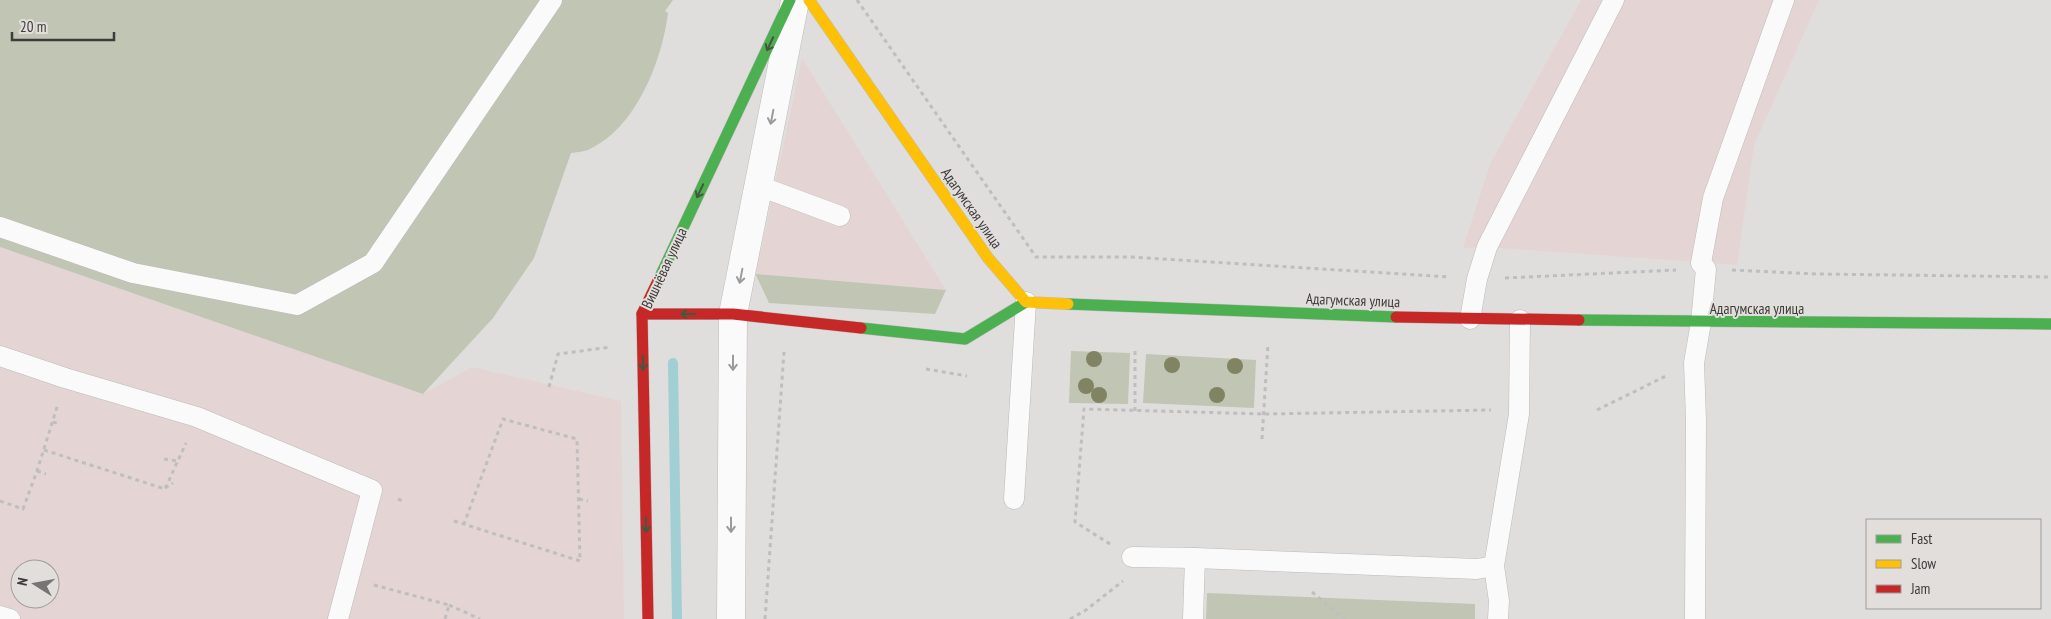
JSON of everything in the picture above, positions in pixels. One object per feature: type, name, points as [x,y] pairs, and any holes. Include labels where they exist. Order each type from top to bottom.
[{"type":"main road","name":"Вишнёвая улица","points":[[648,619],[642,314],[790,0]]},
{"type":"main road","name":"Адагумская улица","points":[[809,0],[988,258],[1026,302],[1269,313],[1470,319],[2051,324]]},
{"type":"main road","points":[[642,314],[733,314],[965,339],[1026,302]]},
{"type":"street","points":[[731,619],[733,314],[795,0]]},
{"type":"lane","points":[[0,227],[132,273],[297,305],[373,263],[552,0]]},
{"type":"lane","points":[[1470,319],[1478,279],[1487,248],[1614,0]]},
{"type":"lane","points":[[1695,619],[1696,420],[1694,363],[1701,322],[1706,269],[1701,263],[1713,198],[1784,0]]},
{"type":"lane","points":[[759,186],[840,216]]},
{"type":"lane","points":[[1014,499],[1026,302]]},
{"type":"lane","points":[[1498,619],[1499,601],[1494,566],[1518,414],[1520,320]]},
{"type":"lane","points":[[0,356],[65,378],[197,417],[372,490],[338,619]]},
{"type":"lane","points":[[1132,557],[1477,569],[1494,566]]},
{"type":"lane","points":[[1193,619],[1194,558]]},
{"type":"lane","points":[[0,616],[10,619]]},
{"type":"path","points":[[857,0],[1036,257],[1132,257],[1478,279],[1706,269],[1827,274],[2051,277]]},
{"type":"path","points":[[1262,439],[1269,313]]},
{"type":"path","points":[[765,619],[784,344]]},
{"type":"path","points":[[549,387],[558,354],[614,347]]},
{"type":"path","points":[[1134,411],[1135,352]]},
{"type":"path","points":[[1597,410],[1694,363]]},
{"type":"path","points":[[919,368],[968,376]]},
{"type":"path","points":[[0,501],[23,508],[44,450],[65,378]]},
{"type":"path","points":[[1132,557],[1075,522],[1084,409],[1264,414],[1497,410]]},
{"type":"path","points":[[165,489],[197,417]]},
{"type":"path","points":[[454,521],[580,561],[577,439],[503,419],[464,524]]},
{"type":"path","points":[[53,422],[60,424]]},
{"type":"path","points":[[539,429],[542,422]]},
{"type":"path","points":[[44,450],[165,489]]},
{"type":"path","points":[[164,459],[178,460]]},
{"type":"path","points":[[37,471],[46,474]]},
{"type":"path","points":[[165,489],[173,483]]},
{"type":"path","points":[[579,499],[588,501]]},
{"type":"path","points":[[1070,619],[1086,610],[1153,558]]},
{"type":"path","points":[[349,579],[449,605],[480,619]]},
{"type":"path","points":[[1312,592],[1344,619]]},
{"type":"path","points":[[445,619],[449,605]]},
{"type":"shaded area","points":[[1581,0],[1819,0],[1754,145],[1737,265],[1487,247],[1463,248],[1490,164]]},
{"type":"shaded area","points":[[802,58],[946,290],[756,274]]},
{"type":"shaded area","points":[[0,247],[423,394],[472,367],[621,401],[624,619],[0,619]]},
{"type":"green space","points":[[0,0],[673,0],[665,11],[668,13],[665,32],[653,71],[633,109],[621,125],[606,139],[588,150],[571,153],[534,258],[493,318],[423,394],[0,247]]},
{"type":"green space","points":[[756,275],[946,290],[935,314],[769,303]]},
{"type":"green space","points":[[1071,351],[1130,353],[1128,404],[1069,403]]},
{"type":"green space","points":[[1146,354],[1256,360],[1254,408],[1143,403]]},
{"type":"green space","points":[[1207,593],[1475,604],[1475,619],[1206,619]]},
{"type":"waterway","points":[[673,363],[677,619]]},
{"type":"traffic: fast","points":[[658,281],[790,0]]},
{"type":"traffic: fast","points":[[861,328],[965,339],[1026,302]]},
{"type":"traffic: fast","points":[[1068,304],[1396,317]]},
{"type":"traffic: fast","points":[[1579,320],[2051,324]]},
{"type":"traffic: slow","points":[[809,0],[988,258],[1026,302],[1068,304]]},
{"type":"traffic: jam","points":[[648,619],[642,314],[658,281]]},
{"type":"traffic: jam","points":[[642,314],[733,314],[861,328]]},
{"type":"traffic: jam","points":[[1396,317],[1579,320]]}]
